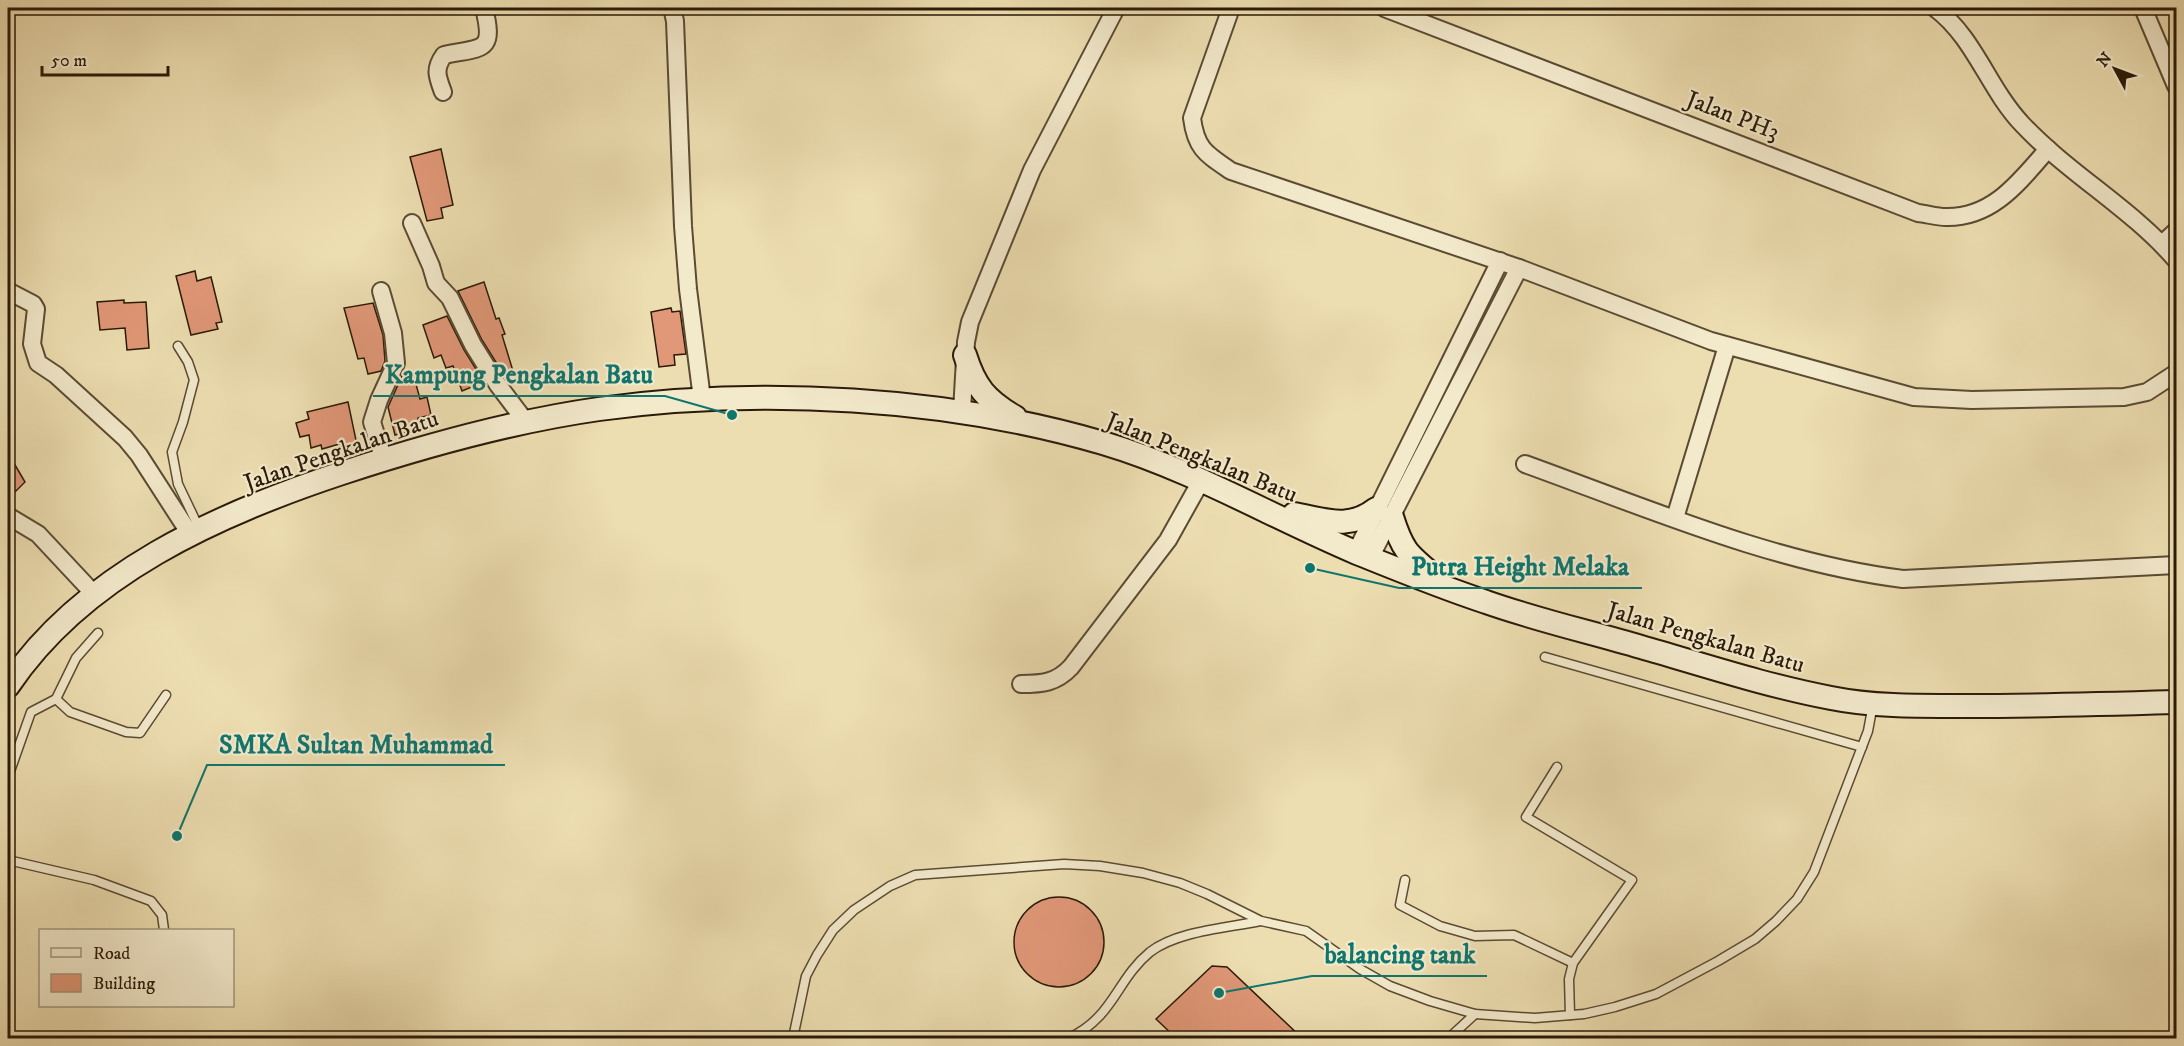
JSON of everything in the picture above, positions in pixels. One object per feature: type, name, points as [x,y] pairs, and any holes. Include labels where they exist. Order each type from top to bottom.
[{"type":"main road","points":[[965,355],[971,374],[985,395],[1003,410],[1035,426]]},
{"type":"main road","name":"Jalan Pengkalan Batu","points":[[8,687],[44,640],[95,595],[125,574],[195,532],[328,477],[384,459],[526,422],[595,410],[702,399],[805,398],[962,411],[1035,426],[1121,449],[1201,481],[1363,555],[1453,591],[1776,686],[1836,699],[1895,706],[2055,706],[2176,702]]},
{"type":"main road","points":[[1254,506],[1338,523],[1353,522],[1384,513],[1408,555],[1453,591]]},
{"type":"street","points":[[442,92],[436,72],[444,55],[478,48],[486,44],[490,36],[484,8]]},
{"type":"street","points":[[672,8],[675,21],[687,278],[702,399]]},
{"type":"street","points":[[962,411],[965,355],[970,322],[1032,170],[1116,8]]},
{"type":"street","points":[[1231,8],[1192,118],[1194,137],[1201,148],[1231,171],[1500,261],[1727,346],[1914,397],[1934,399],[2124,397],[2147,392],[2176,373]]},
{"type":"street","name":"Jalan PH3","points":[[1384,8],[1918,213],[1946,217],[1973,214],[1990,206],[2011,191],[2048,149]]},
{"type":"street","points":[[1935,8],[1963,35],[2019,121],[2048,149],[2162,244],[2176,260]]},
{"type":"street","points":[[2143,8],[2176,86]]},
{"type":"street","points":[[412,223],[436,283],[450,298],[478,353],[498,385],[526,422]]},
{"type":"street","points":[[2162,244],[2176,231]]},
{"type":"street","points":[[1363,555],[1384,513],[1394,474],[1500,261]]},
{"type":"street","points":[[1384,513],[1410,482],[1519,268]]},
{"type":"street","points":[[8,291],[33,304],[36,309],[32,344],[38,363],[56,375],[126,438],[195,532]]},
{"type":"street","points":[[381,291],[393,333],[396,363],[379,400],[372,422],[384,459]]},
{"type":"street","points":[[1675,518],[1727,346]]},
{"type":"street","points":[[1415,430],[1432,439]]},
{"type":"street","points":[[1526,464],[1721,535],[1798,557],[1876,575],[1903,579],[2176,565]]},
{"type":"street","points":[[1394,474],[1410,482]]},
{"type":"street","points":[[1021,684],[1042,684],[1054,681],[1071,667],[1167,540],[1201,481]]},
{"type":"street","points":[[8,516],[38,534],[95,595]]},
{"type":"lane","points":[[178,346],[188,362],[194,380],[172,452],[178,484],[195,532]]},
{"type":"lane","points":[[8,777],[31,712],[56,699],[76,658],[98,633]]},
{"type":"lane","points":[[1545,657],[1862,747]]},
{"type":"lane","points":[[56,699],[70,712],[126,732],[140,733],[166,695]]},
{"type":"lane","points":[[793,1038],[806,976],[817,955],[833,930],[854,910],[890,886],[915,875],[1064,864],[1100,866],[1143,873],[1180,883],[1261,921],[1306,931],[1360,969],[1390,986],[1475,1014],[1535,1018],[1615,1007],[1656,994],[1718,961],[1755,939],[1797,899],[1814,872],[1868,731],[1873,704]]},
{"type":"lane","points":[[1557,767],[1526,817],[1632,880],[1573,963],[1569,979],[1570,1015]]},
{"type":"lane","points":[[8,860],[94,880],[151,901],[162,915],[165,929]]},
{"type":"lane","points":[[1405,880],[1400,905],[1440,926],[1475,936],[1514,935],[1573,963]]},
{"type":"lane","points":[[1069,1038],[1091,1025],[1102,1015],[1137,965],[1151,952],[1168,942],[1191,935],[1261,921]]},
{"type":"lane","points":[[1449,1038],[1475,1014]]},
{"type":"building","points":[[441,149],[453,205],[441,208],[443,218],[427,221],[410,157]]},
{"type":"building","points":[[195,271],[197,281],[211,277],[222,322],[216,323],[218,329],[191,335],[176,276]]},
{"type":"building","points":[[484,282],[496,319],[499,318],[505,334],[502,335],[513,371],[504,375],[482,340],[458,291]]},
{"type":"building","points":[[124,300],[124,303],[146,302],[149,348],[127,350],[125,328],[100,330],[97,302]]},
{"type":"building","points":[[373,303],[383,335],[385,361],[381,371],[368,374],[364,358],[358,359],[344,308]]},
{"type":"building","points":[[671,308],[672,312],[680,311],[686,354],[674,355],[675,365],[659,367],[651,312]]},
{"type":"building","points":[[447,316],[484,382],[462,391],[453,366],[446,368],[441,355],[434,358],[423,325]]},
{"type":"building","points":[[413,373],[420,399],[427,397],[431,415],[418,418],[421,428],[395,435],[388,407],[402,376]]},
{"type":"building","points":[[348,402],[357,445],[345,449],[343,443],[322,449],[321,445],[311,448],[309,435],[300,437],[296,423],[309,419],[307,412]]},
{"type":"building","points":[[8,453],[25,482],[8,499]]},
{"type":"building","points":[[1059,897],[1076,901],[1091,910],[1100,925],[1104,942],[1100,959],[1091,974],[1076,983],[1059,987],[1042,983],[1027,974],[1018,959],[1014,942],[1018,925],[1027,910],[1042,901]]},
{"type":"building","points":[[1212,966],[1227,967],[1302,1038],[1176,1038],[1156,1019]]},
{"type":"place","name":"Kampung Pengkalan Batu","points":[[732,415]]},
{"type":"place","name":"Putra Height Melaka","points":[[1310,568]]},
{"type":"place","name":"SMKA Sultan Muhammad","points":[[177,836]]},
{"type":"place","name":"balancing tank","points":[[1219,993]]}]
